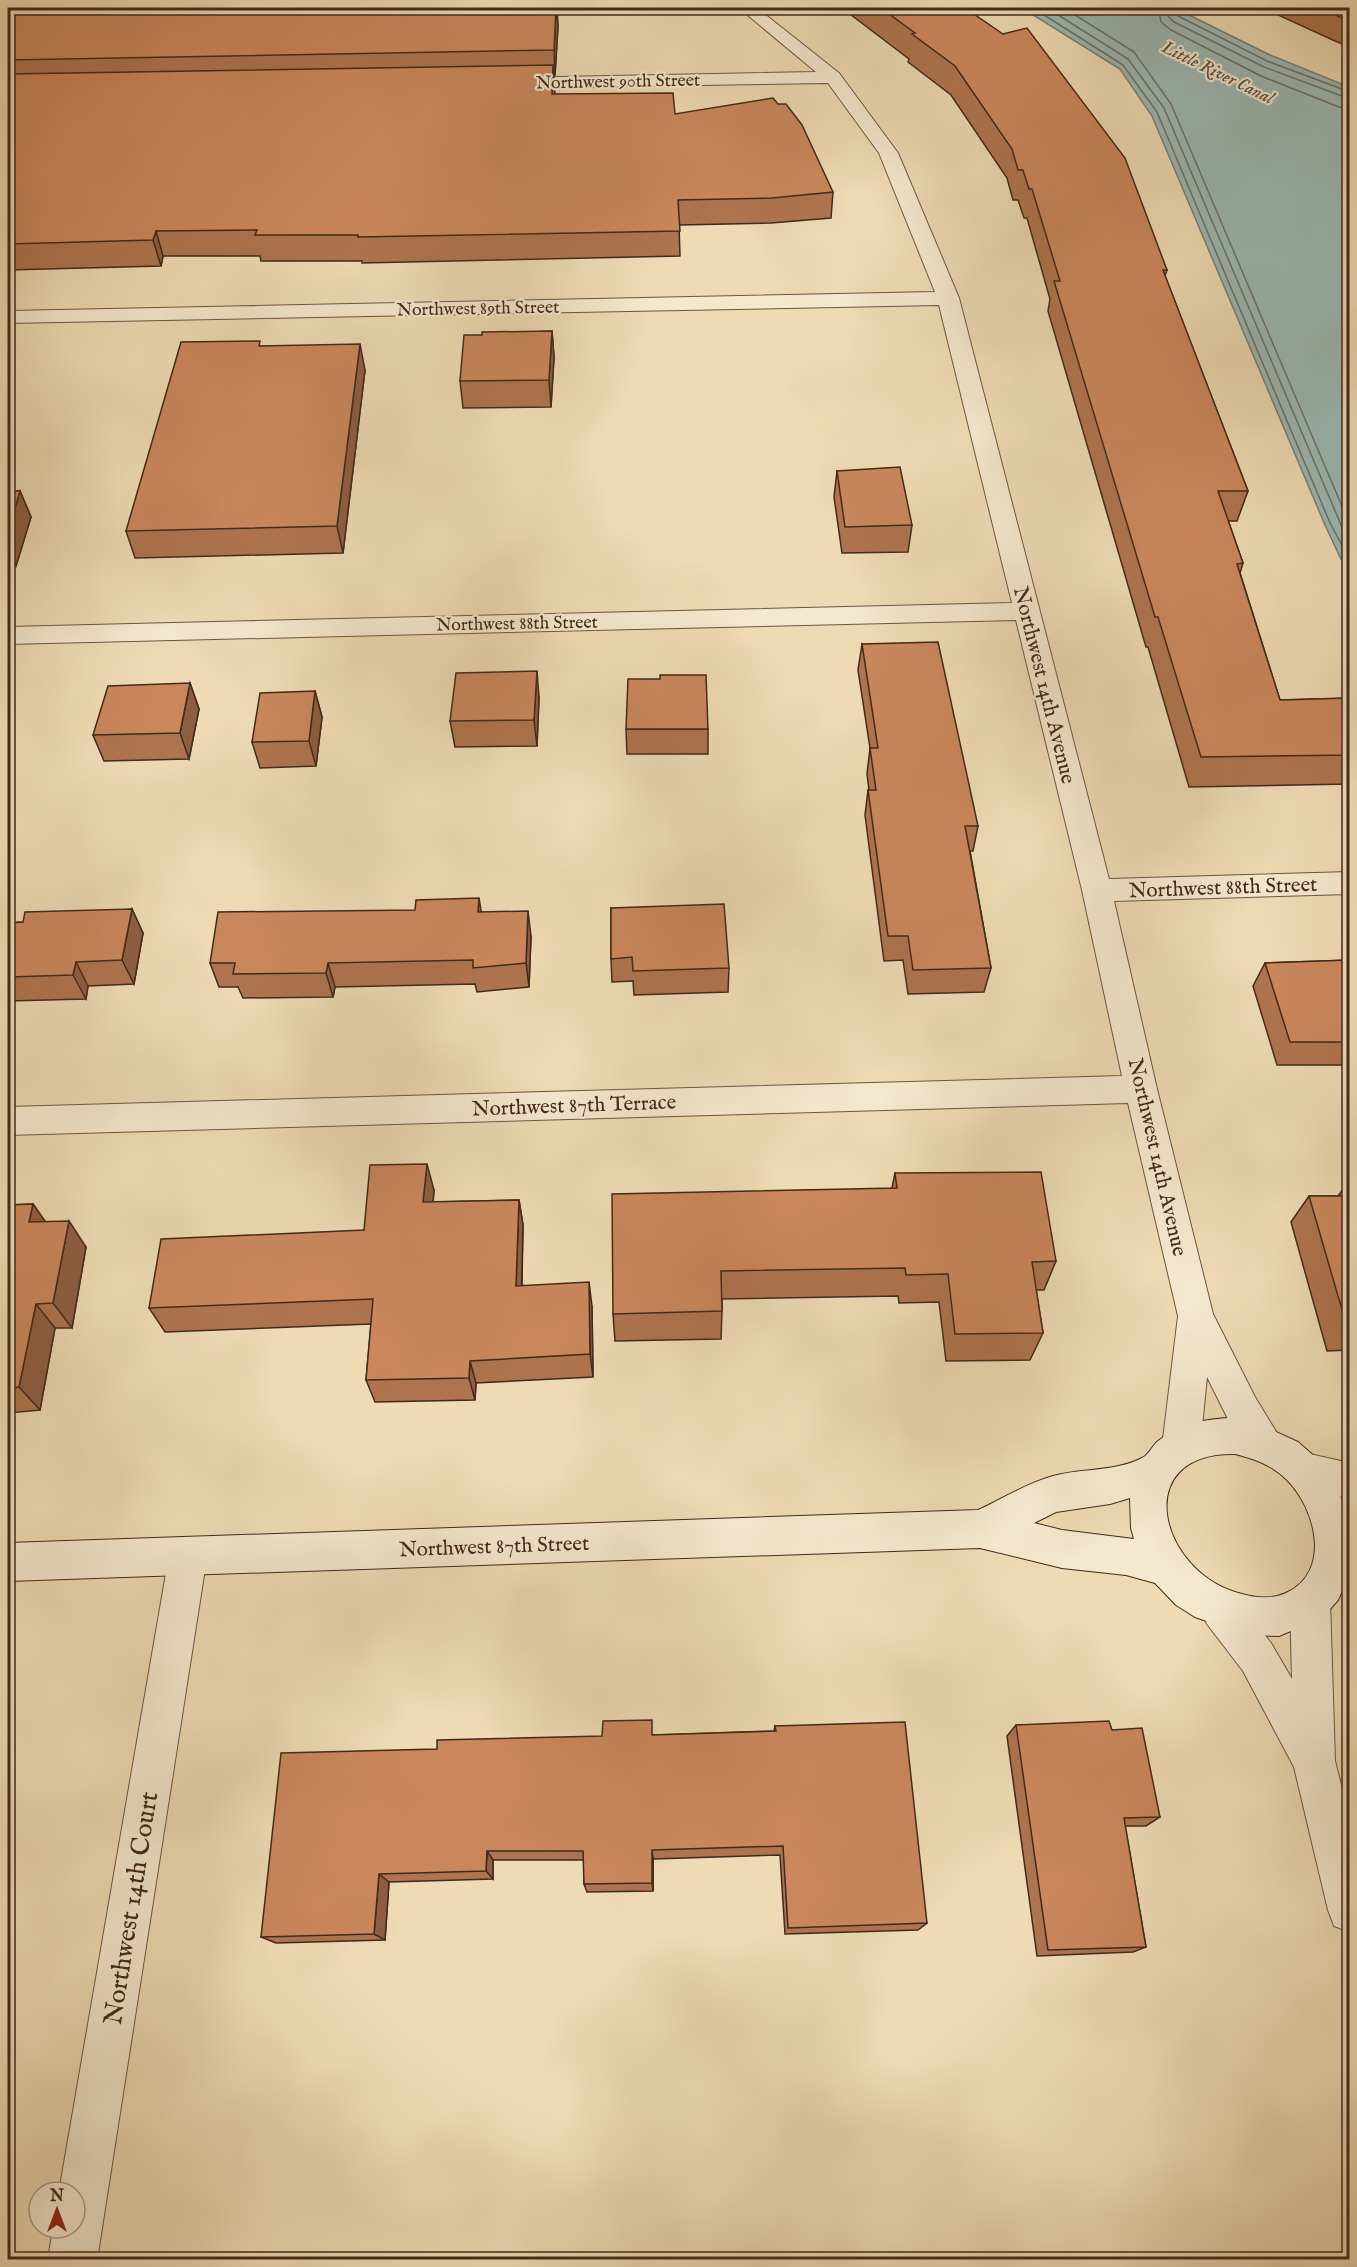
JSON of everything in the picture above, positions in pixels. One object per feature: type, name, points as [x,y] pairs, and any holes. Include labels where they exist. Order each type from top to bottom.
[{"type":"street","name":"Northwest 14th Avenue","points":[[747,8],[833,78],[888,153],[948,298],[1097,890],[1141,1089],[1196,1316],[1242,1409],[1264,1443]]},
{"type":"street","name":"Northwest 90th Street","points":[[486,84],[833,78]]},
{"type":"street","name":"Northwest 89th Street","points":[[8,317],[948,298]]},
{"type":"street","name":"Northwest 88th Street","points":[[8,636],[1026,611]]},
{"type":"street","name":"Northwest 88th Street","points":[[1097,890],[1350,884]]},
{"type":"street","name":"Northwest 87th Terrace","points":[[8,1121],[1141,1089]]},
{"type":"street","name":"Northwest 14th Avenue","points":[[1169,1459],[1196,1316]]},
{"type":"street","points":[[1235,1436],[1264,1443],[1286,1455],[1305,1471],[1322,1493],[1334,1518],[1342,1566],[1310,1602],[1284,1615],[1253,1617],[1221,1610],[1191,1592],[1167,1567],[1154,1542],[1147,1518],[1148,1493],[1169,1459],[1206,1437],[1235,1436]]},
{"type":"street","name":"Northwest 87th Street","points":[[980,1529],[1053,1494],[1110,1486],[1169,1459]]},
{"type":"street","points":[[1305,1471],[1350,1481]]},
{"type":"street","name":"Northwest 87th Street","points":[[8,1562],[980,1529],[1062,1549],[1126,1556],[1167,1567]]},
{"type":"street","name":"Northwest 14th Court","points":[[72,2259],[188,1556]]},
{"type":"street","points":[[1310,1602],[1314,1761],[1350,1910]]},
{"type":"street","points":[[1221,1610],[1257,1657],[1314,1761]]},
{"type":"water","name":"Little River Canal","points":[[1022,8],[1175,8],[1270,55],[1349,87],[1349,569],[1341,559],[1325,525],[1152,116],[1120,69]]},
{"type":"building","points":[[8,8],[556,8],[554,50],[8,60]]},
{"type":"building","points":[[881,8],[965,8],[1003,34],[1027,28],[1125,158],[1167,270],[1163,270],[1248,491],[1218,491],[1243,563],[1237,564],[1280,700],[1350,698],[1350,755],[1201,757],[1158,617],[1155,617],[1054,281],[1060,281],[1032,189],[1029,189],[1023,170],[1018,170],[1012,149],[955,66]]},
{"type":"building","points":[[1320,8],[1350,8],[1350,20],[1342,18]]},
{"type":"building","points":[[553,65],[552,94],[673,93],[675,114],[773,98],[778,104],[786,104],[802,125],[833,192],[772,198],[678,200],[680,231],[358,237],[358,235],[255,235],[257,230],[156,231],[153,240],[8,244],[8,74]]},
{"type":"building","points":[[552,331],[549,380],[460,381],[464,335],[482,335],[482,332]]},
{"type":"building","points":[[260,341],[259,346],[360,344],[337,526],[126,531],[181,342]]},
{"type":"building","points":[[900,467],[912,525],[845,527],[837,471]]},
{"type":"building","points":[[8,491],[20,491],[8,532]]},
{"type":"building","points":[[938,642],[978,826],[965,826],[991,968],[913,970],[908,936],[888,936],[868,790],[876,790],[870,748],[878,748],[862,644]]},
{"type":"building","points":[[537,671],[534,720],[450,721],[456,673]]},
{"type":"building","points":[[660,675],[706,675],[708,729],[626,729],[628,679],[660,679]]},
{"type":"building","points":[[190,683],[180,733],[93,735],[108,686]]},
{"type":"building","points":[[315,691],[309,741],[252,742],[260,693]]},
{"type":"building","points":[[479,898],[478,912],[528,911],[526,963],[473,968],[473,960],[328,963],[326,973],[233,974],[235,963],[210,963],[218,912],[415,910],[416,900]]},
{"type":"building","points":[[724,904],[729,968],[633,971],[632,957],[611,959],[611,908]]},
{"type":"building","points":[[132,909],[122,960],[76,962],[73,975],[8,977],[8,923],[23,922],[25,912]]},
{"type":"building","points":[[1350,960],[1350,1042],[1290,1042],[1265,963]]},
{"type":"building","points":[[427,1164],[423,1202],[519,1200],[516,1286],[589,1282],[590,1354],[470,1361],[469,1378],[366,1380],[373,1299],[149,1308],[161,1239],[364,1230],[370,1165]]},
{"type":"building","points":[[1041,1172],[1056,1261],[1032,1262],[1043,1333],[955,1334],[948,1274],[906,1275],[905,1268],[721,1271],[722,1311],[613,1314],[612,1194],[897,1188],[895,1173]]},
{"type":"building","points":[[1309,1196],[1350,1196],[1350,1327],[1347,1327]]},
{"type":"building","points":[[33,1204],[29,1222],[69,1221],[53,1303],[36,1304],[19,1387],[8,1389],[8,1205]]},
{"type":"building","points":[[652,1720],[652,1735],[776,1731],[775,1726],[905,1722],[927,1923],[788,1928],[783,1846],[652,1850],[652,1883],[584,1884],[583,1851],[487,1851],[486,1871],[379,1874],[374,1934],[261,1937],[281,1753],[437,1749],[437,1740],[602,1736],[603,1721]]},
{"type":"building","points":[[1109,1721],[1112,1730],[1142,1728],[1160,1817],[1124,1818],[1146,1947],[1048,1950],[1016,1725]]}]
